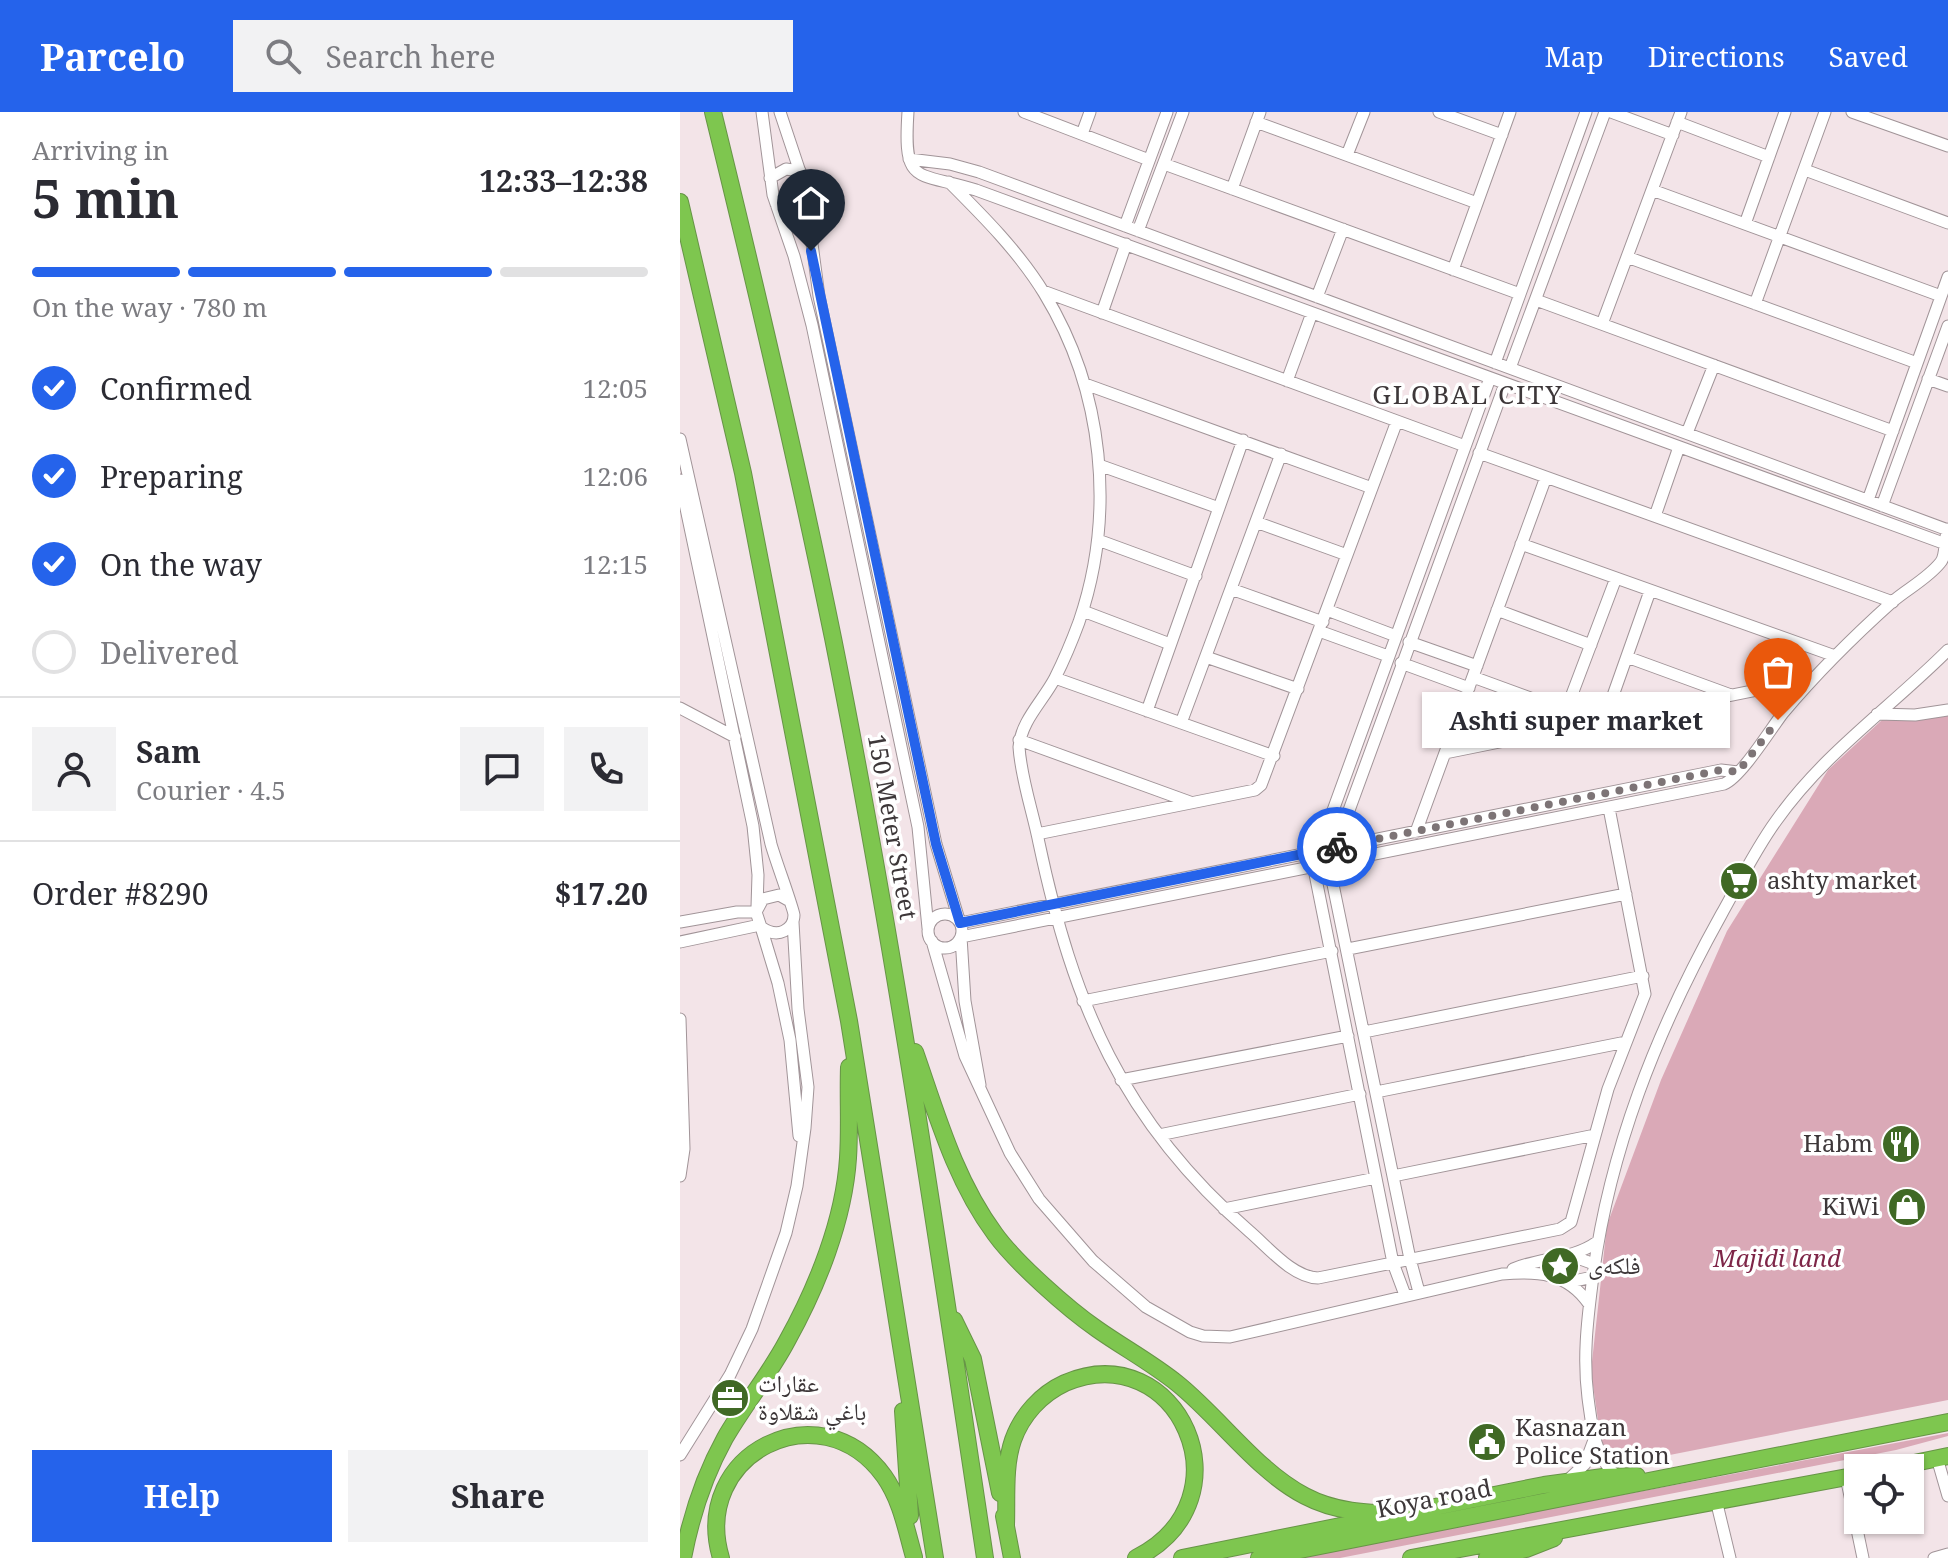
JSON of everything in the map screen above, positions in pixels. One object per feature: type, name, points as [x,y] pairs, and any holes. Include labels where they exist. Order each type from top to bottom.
[{"type":"highway","name":"150 Meter Street","points":[[713,112],[774,363],[833,641],[900,1009],[985,1558]]},
{"type":"highway","points":[[680,202],[743,473],[849,1021],[935,1558]]},
{"type":"highway","points":[[900,1009],[950,1153],[973,1202],[1007,1247],[1097,1329],[1178,1384],[1293,1489],[1335,1508],[1405,1514]]},
{"type":"highway","points":[[683,1558],[693,1513],[707,1474],[731,1429],[787,1342],[811,1290],[836,1222],[848,1160],[849,1021]]},
{"type":"highway","points":[[948,1306],[973,1359],[1012,1558]]},
{"type":"highway","points":[[896,1314],[914,1558]]},
{"type":"highway","points":[[1006,1525],[1011,1450],[1018,1428],[1030,1410],[1057,1387],[1080,1378],[1105,1375],[1129,1379],[1157,1393],[1173,1407],[1185,1425],[1195,1460],[1192,1497],[1181,1519],[1165,1539],[1136,1558]]},
{"type":"highway","name":"Koya road","points":[[1259,1558],[1948,1422]]},
{"type":"highway","points":[[721,1558],[716,1534],[718,1510],[725,1485],[732,1474],[749,1455],[766,1445],[785,1437],[805,1435],[825,1436],[844,1442],[876,1466],[896,1496],[914,1558]]},
{"type":"highway","points":[[1182,1558],[1565,1482],[1616,1476],[1668,1477]]},
{"type":"highway","points":[[1411,1558],[1844,1477]]},
{"type":"highway","points":[[1487,1558],[1508,1556],[1583,1525]]},
{"type":"street","points":[[762,112],[770,178],[812,325],[918,827],[928,928],[962,1045],[1010,1153],[1055,1221],[1110,1277],[1146,1307],[1177,1327],[1203,1336],[1230,1337],[1502,1274],[1535,1261],[1572,1256],[1597,1242]]},
{"type":"street","points":[[780,112],[806,196],[819,296],[936,844],[960,923],[965,1001],[980,1085]]},
{"type":"street","points":[[908,112],[906,141],[909,159],[921,177],[949,182],[1126,244],[1943,543]]},
{"type":"street","points":[[1024,112],[1149,160]]},
{"type":"street","points":[[1082,134],[1090,112]]},
{"type":"street","points":[[1125,226],[1167,112]]},
{"type":"street","points":[[1138,231],[1183,112]]},
{"type":"street","points":[[1347,155],[1364,112]]},
{"type":"street","points":[[1439,112],[1502,135]]},
{"type":"street","points":[[1453,270],[1510,112]]},
{"type":"street","points":[[1495,363],[1586,112]]},
{"type":"street","points":[[1510,368],[1605,112]]},
{"type":"street","points":[[1611,112],[1673,135]]},
{"type":"street","points":[[1745,224],[1785,112]]},
{"type":"street","points":[[1755,304],[1825,112]]},
{"type":"street","points":[[1852,112],[1948,146]]},
{"type":"street","points":[[1232,189],[1258,117],[1347,155],[1477,203]]},
{"type":"street","points":[[1602,324],[1679,117],[1769,157]]},
{"type":"street","points":[[909,159],[964,168],[1948,529],[1943,543],[1945,556],[1941,563],[1835,656],[1738,772],[1724,784],[961,937],[954,945],[945,948],[932,941]]},
{"type":"street","points":[[1164,164],[1520,294]]},
{"type":"street","points":[[770,178],[782,170],[800,171]]},
{"type":"street","points":[[1805,170],[1948,223]]},
{"type":"street","points":[[949,182],[999,235],[1043,291],[1063,328],[1085,384],[1099,465],[1098,540],[1083,611],[1055,678],[1019,740],[1019,755],[1056,919],[1083,1001],[1121,1080],[1159,1135],[1224,1209],[1305,1276],[1318,1278],[1393,1263],[1566,1226],[1572,1219],[1595,1135],[1644,999],[1643,976],[1609,808]]},
{"type":"street","points":[[1652,190],[1941,296]]},
{"type":"street","points":[[776,204],[792,203],[806,196]]},
{"type":"street","points":[[1317,297],[1343,229]]},
{"type":"street","points":[[1102,313],[1126,244]]},
{"type":"street","points":[[1627,257],[1917,363]]},
{"type":"street","points":[[1240,286],[1245,271]]},
{"type":"street","points":[[1868,500],[1948,277]]},
{"type":"street","points":[[1043,291],[1465,446]]},
{"type":"street","points":[[1536,300],[1893,431]]},
{"type":"street","points":[[1287,381],[1312,313]]},
{"type":"street","points":[[1882,506],[1948,326]]},
{"type":"street","points":[[1687,433],[1714,365]]},
{"type":"street","points":[[1405,1295],[1393,1263],[1315,867],[1317,852],[1490,378]]},
{"type":"street","points":[[1928,379],[1948,386]]},
{"type":"street","points":[[1085,384],[1372,488]]},
{"type":"street","points":[[1419,1292],[1329,865],[1505,384]]},
{"type":"street","points":[[1037,834],[1258,788],[1274,756],[1397,421]]},
{"type":"street","points":[[680,439],[771,844],[794,910],[798,1009],[808,1087],[797,1186],[771,1282],[730,1375],[680,1455]]},
{"type":"street","points":[[1147,711],[1243,440]]},
{"type":"street","points":[[1655,516],[1679,447]]},
{"type":"street","points":[[1479,453],[1893,602]]},
{"type":"street","points":[[1181,723],[1281,454]]},
{"type":"street","points":[[1099,465],[1219,508]]},
{"type":"street","points":[[1416,832],[1546,477]]},
{"type":"street","points":[[680,480],[756,843],[759,918],[778,983],[790,1040],[801,1148]]},
{"type":"street","points":[[1256,522],[1347,555]]},
{"type":"street","points":[[1098,540],[1196,576]]},
{"type":"street","points":[[1521,544],[1835,656]]},
{"type":"street","points":[[1565,729],[1566,711],[1616,578]]},
{"type":"street","points":[[1231,589],[1388,656]]},
{"type":"street","points":[[1604,721],[1650,591]]},
{"type":"street","points":[[1327,610],[1396,636]]},
{"type":"street","points":[[1497,610],[1591,645]]},
{"type":"street","points":[[1083,611],[1170,644]]},
{"type":"street","points":[[1409,642],[1473,677],[1566,711]]},
{"type":"street","points":[[1616,1476],[1602,1459],[1594,1439],[1585,1366],[1589,1304],[1597,1242],[1613,1172],[1639,1090],[1673,1005],[1762,843],[1790,802],[1822,764],[1948,650]]},
{"type":"street","points":[[1206,657],[1298,689]]},
{"type":"street","points":[[1627,657],[1732,695]]},
{"type":"street","points":[[1401,663],[1473,677]]},
{"type":"street","points":[[1055,678],[1274,756]]},
{"type":"street","points":[[1445,753],[1813,679]]},
{"type":"street","points":[[680,708],[735,737]]},
{"type":"street","points":[[1877,714],[1915,715],[1948,710]]},
{"type":"street","points":[[1019,740],[1190,803]]},
{"type":"street","points":[[960,923],[1721,770],[1738,772]]},
{"type":"street","points":[[1348,949],[1626,894]]},
{"type":"street","points":[[788,900],[773,895],[763,899],[759,918],[766,931],[778,933],[793,922]]},
{"type":"street","points":[[680,922],[737,912],[759,918]]},
{"type":"street","points":[[928,928],[933,919],[942,914],[952,916],[960,923]]},
{"type":"street","points":[[680,942],[759,918]]},
{"type":"street","points":[[1083,1001],[1332,951]]},
{"type":"street","points":[[1364,1032],[1643,976]]},
{"type":"street","points":[[680,1019],[680,1176]]},
{"type":"street","points":[[1121,1080],[1348,1036]]},
{"type":"street","points":[[1376,1092],[1626,1042]]},
{"type":"street","points":[[1159,1135],[1360,1094]]},
{"type":"street","points":[[1393,1176],[1595,1135]]},
{"type":"street","points":[[1224,1209],[1376,1178]]},
{"type":"street","points":[[1572,1256],[1593,1271]]},
{"type":"street","points":[[1572,1256],[1566,1271],[1569,1282],[1589,1304]]},
{"type":"street","points":[[1502,1274],[1544,1273],[1569,1282],[1593,1271]]},
{"type":"street","points":[[680,1448],[692,1437]]},
{"type":"street","points":[[1565,1482],[1585,1464],[1594,1439]]},
{"type":"street","points":[[1943,1457],[1948,1496]]},
{"type":"street","points":[[1716,1500],[1730,1558]]},
{"type":"street","points":[[1860,1534],[1863,1558]]},
{"type":"street","points":[[1934,1558],[1948,1554]]},
{"type":"green space","name":"Majidi land","points":[[1948,709],[1948,1400],[1624,1464],[1603,1455],[1591,1371],[1607,1225],[1661,1080],[1727,931],[1828,770],[1882,720]]},
{"type":"green space","points":[[1948,1433],[1948,1436],[1896,1450],[1875,1454],[1844,1454],[1844,1460],[1340,1558],[1290,1558]]},
{"type":"way so far","points":[[1337,847],[1721,770],[1738,772],[1778,720]]},
{"type":"place","name":"Ashti super market","points":[[1778,720]]},
{"type":"place","name":"ashty market","points":[[1739,881]]},
{"type":"place","name":"Habm","points":[[1901,1144]]},
{"type":"place","name":"KiWi","points":[[1907,1207]]},
{"type":"place","name":"فلکەی","points":[[1560,1266]]},
{"type":"place","name":"عقارات باغي شقلاوة","points":[[730,1398]]},
{"type":"place","name":"Kasnazan Police Station","points":[[1487,1442]]},
{"type":"district","name":"GLOBAL CITY","points":[[1468,395]]},
{"type":"route","points":[[811,251],[936,844],[960,923],[1337,847]]}]
